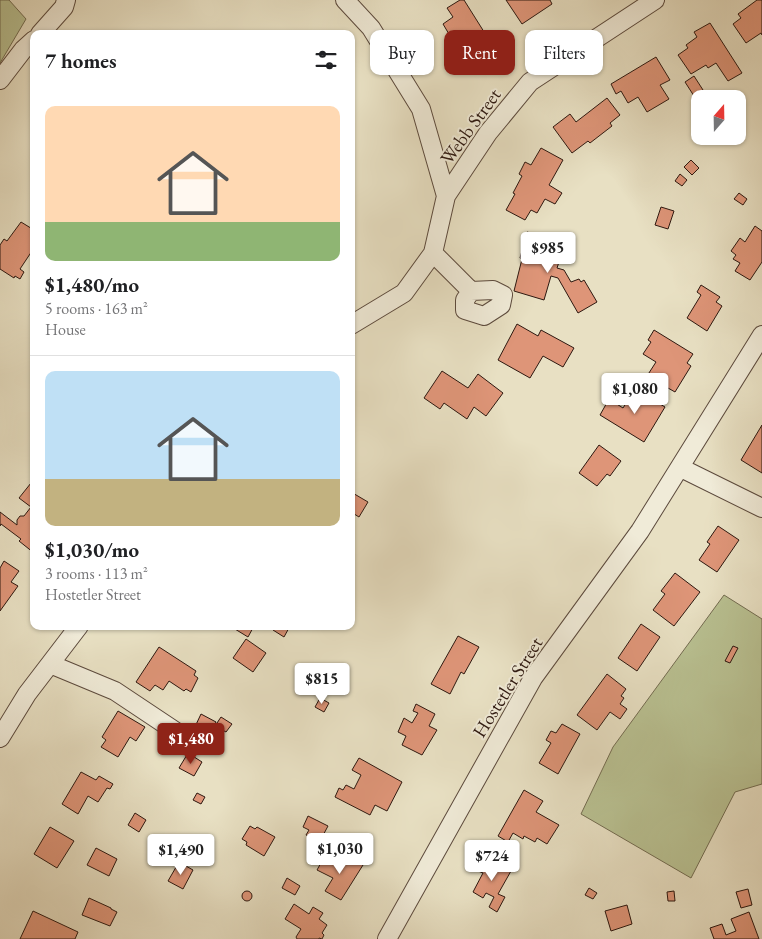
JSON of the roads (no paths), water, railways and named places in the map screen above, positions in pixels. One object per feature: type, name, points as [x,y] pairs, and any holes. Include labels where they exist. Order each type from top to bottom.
[{"type":"street","points":[[44,30],[64,7],[66,0]]},
{"type":"street","points":[[345,0],[371,28],[421,109],[446,196],[433,253],[404,293],[355,323]]},
{"type":"street","name":"Webb Street","points":[[446,196],[488,133],[530,82],[656,0]]},
{"type":"street","points":[[0,80],[30,44]]},
{"type":"street","points":[[433,253],[471,291]]},
{"type":"street","name":"Hostetler Street","points":[[387,939],[533,678],[640,531],[762,336]]},
{"type":"street","points":[[681,468],[762,508]]},
{"type":"street","points":[[0,738],[27,694],[76,630]]},
{"type":"street","points":[[50,664],[115,691],[196,745]]}]
